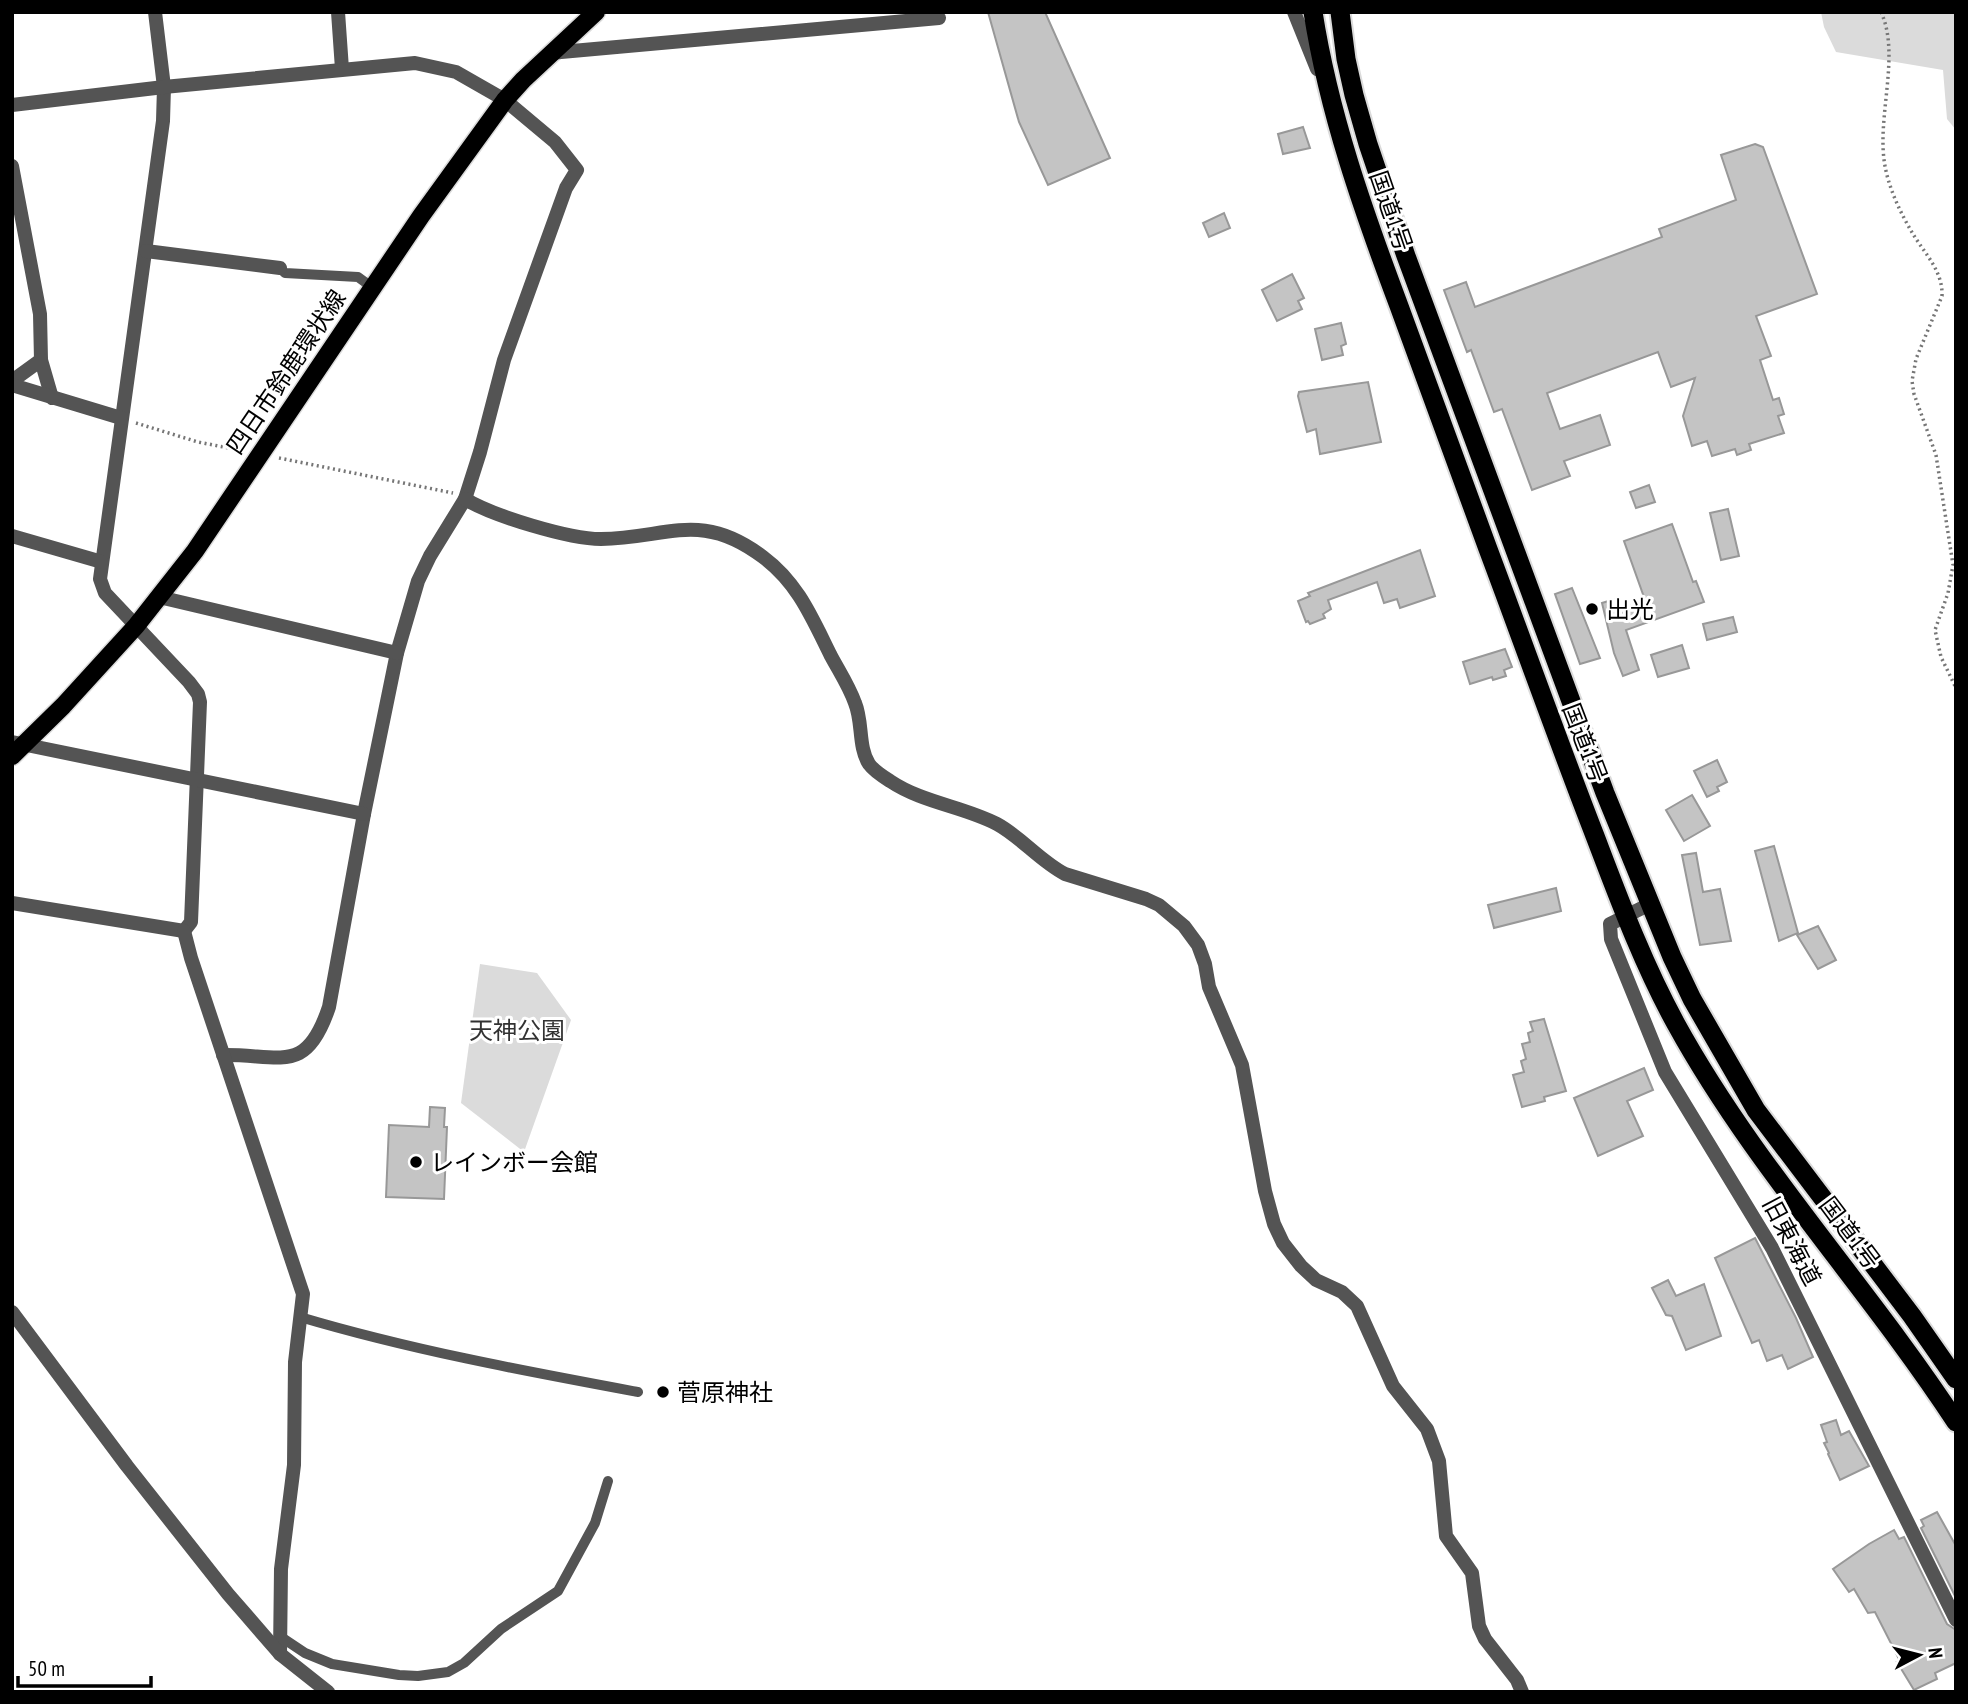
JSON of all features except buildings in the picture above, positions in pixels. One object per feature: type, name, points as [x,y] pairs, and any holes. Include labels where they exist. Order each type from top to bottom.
[{"type":"highway","name":"国道1号","points":[[1313,12],[1329,97],[1383,264],[1546,710],[1626,916],[1676,1024],[1724,1103],[1909,1353],[1956,1422]]},
{"type":"highway","name":"国道1号","points":[[1340,12],[1346,59],[1368,144],[1406,256],[1648,905],[1692,999],[1756,1110],[1912,1316],[1956,1379]]},
{"type":"highway","points":[[1345,151],[1368,144]]},
{"type":"highway","points":[[1383,264],[1406,256]]},
{"type":"highway","points":[[1499,578],[1522,569]]},
{"type":"highway","points":[[1546,710],[1570,700]]},
{"type":"main road","name":"四日市鈴鹿環状線","points":[[17,748],[136,626],[159,597],[195,551],[373,288],[505,100],[550,53],[596,12]]},
{"type":"street","points":[[155,12],[164,87],[163,121],[100,579],[105,593],[198,694],[200,702],[191,922],[184,932]]},
{"type":"street","points":[[338,12],[342,69]]},
{"type":"street","points":[[1293,12],[1329,97]]},
{"type":"street","points":[[550,53],[939,18]]},
{"type":"street","points":[[12,105],[164,87],[415,63],[456,72],[505,100],[555,142],[577,170],[566,188],[504,360],[465,499],[418,581],[397,653],[329,1007],[321,1032],[306,1051],[290,1057],[223,1055]]},
{"type":"street","points":[[12,166],[40,314],[41,360],[52,398]]},
{"type":"street","points":[[146,251],[280,268]]},
{"type":"street","points":[[12,383],[41,360]]},
{"type":"street","points":[[12,383],[121,418]]},
{"type":"street","points":[[465,499],[496,514],[584,538],[602,539],[699,528],[738,541],[763,556],[789,580],[806,603],[855,702],[863,748],[871,767],[925,800],[1000,825],[1053,868],[1065,874],[1146,898],[1170,913],[1184,926],[1198,945],[1209,987],[1242,1065],[1265,1191],[1274,1224],[1283,1243],[1301,1266],[1316,1280],[1342,1292],[1357,1306],[1394,1386],[1427,1429],[1439,1461],[1446,1536],[1472,1573],[1479,1626],[1485,1639],[1517,1680],[1522,1692]]},
{"type":"street","points":[[12,537],[102,562]]},
{"type":"street","points":[[159,597],[397,653]]},
{"type":"street","points":[[17,748],[364,814]]},
{"type":"street","points":[[12,903],[184,932]]},
{"type":"street","points":[[1626,916],[1648,905]]},
{"type":"street","name":"旧東海道","points":[[1626,916],[1610,924],[1611,939],[1665,1072],[1772,1248],[1956,1620]]},
{"type":"street","points":[[184,932],[303,1294],[295,1362],[294,1465],[281,1569],[280,1654]]},
{"type":"street","points":[[12,1312],[127,1466],[228,1594],[280,1654],[328,1692]]},
{"type":"lane","points":[[280,268],[285,273],[358,277],[373,288]]},
{"type":"lane","points":[[300,1317],[383,1341],[638,1392]]},
{"type":"lane","points":[[281,1637],[305,1653],[332,1664],[399,1675],[418,1676],[448,1672],[464,1663],[501,1629],[558,1591],[595,1523],[608,1481]]},
{"type":"path","points":[[1881,12],[1888,38],[1884,164],[1902,213],[1938,271],[1942,288],[1942,296],[1916,359],[1912,381],[1913,394],[1936,455],[1953,565],[1948,593],[1935,630],[1941,657],[1956,688]]},
{"type":"path","points":[[121,418],[198,442],[459,494],[465,499]]},
{"type":"green space","points":[[1821,12],[1956,12],[1956,130],[1947,119],[1943,70],[1836,52],[1824,27]]},
{"type":"green space","name":"天神公園","points":[[480,964],[537,973],[571,1020],[524,1152],[461,1103]]},
{"type":"place","name":"出光","points":[[1592,609]]},
{"type":"place","name":"レインボー会館","points":[[416,1162]]},
{"type":"place","name":"菅原神社","points":[[663,1392]]}]
